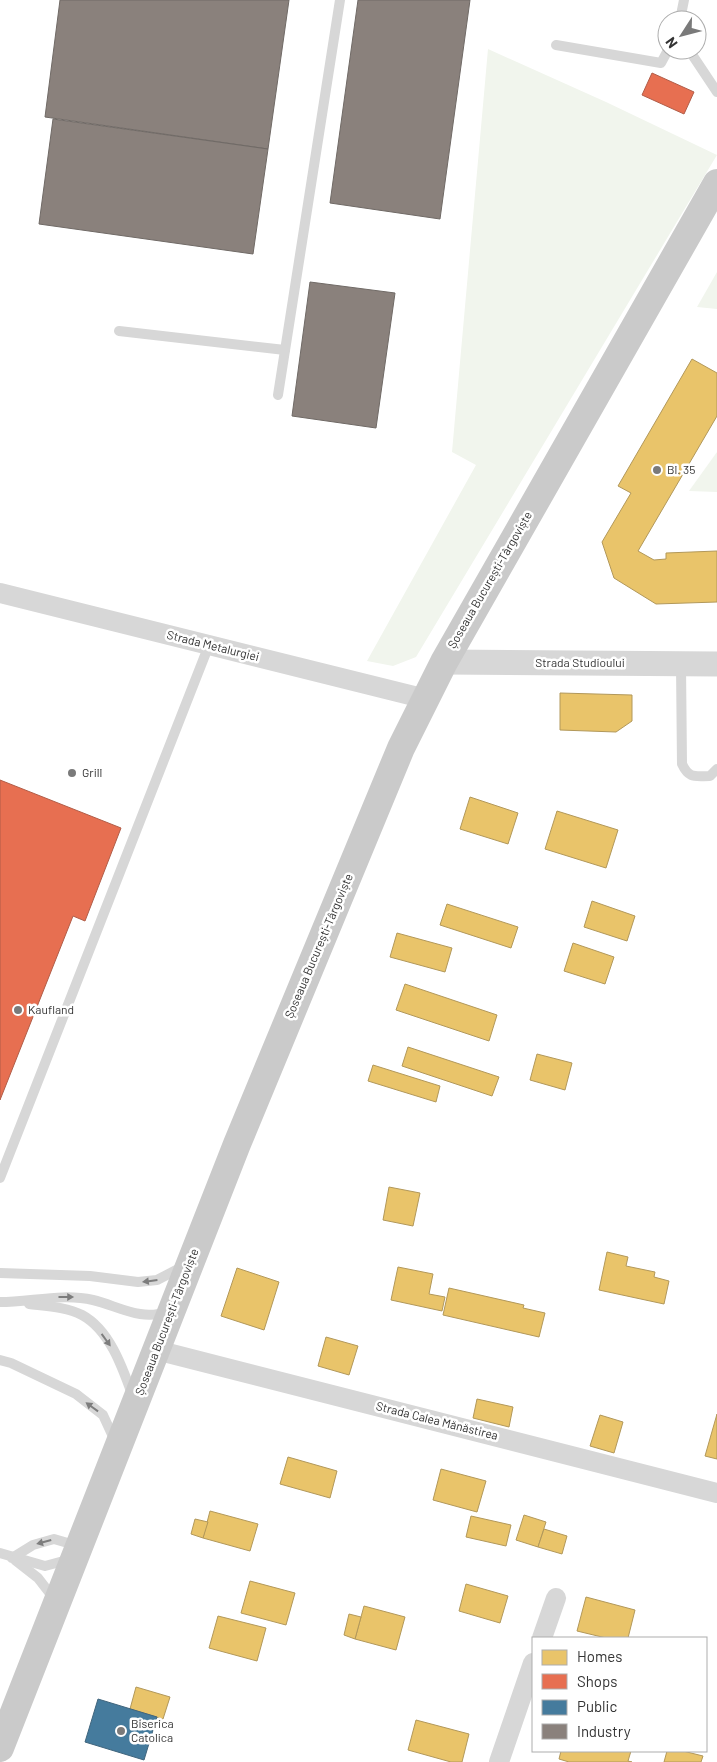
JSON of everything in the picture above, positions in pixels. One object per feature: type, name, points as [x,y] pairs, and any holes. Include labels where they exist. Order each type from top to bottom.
[{"type":"main road","name":"Șoseaua București-Târgoviște","points":[[0,1748],[241,1134],[401,748],[444,662],[717,183]]},
{"type":"street","name":"Strada Metalurgiei","points":[[0,593],[426,699]]},
{"type":"street","name":"Strada Studioului","points":[[444,662],[717,664]]},
{"type":"street","name":"Strada Calea Mănăstirea","points":[[156,1350],[717,1493]]},
{"type":"street","points":[[542,1637],[556,1598]]},
{"type":"street","points":[[499,1762],[532,1666]]},
{"type":"lane","points":[[278,394],[340,0]]},
{"type":"lane","points":[[556,45],[661,63],[663,60]]},
{"type":"lane","points":[[695,60],[717,92]]},
{"type":"lane","points":[[119,331],[285,350]]},
{"type":"lane","points":[[0,1178],[209,645]]},
{"type":"lane","points":[[681,663],[682,764],[690,776],[710,776],[717,769]]},
{"type":"lane","points":[[0,1273],[90,1276],[138,1282],[157,1280],[170,1274],[181,1268],[192,1257]]},
{"type":"lane","points":[[0,1264],[14,1274]]},
{"type":"lane","points":[[0,1302],[71,1297],[92,1300],[140,1315],[159,1315],[172,1309]]},
{"type":"lane","points":[[18,1302],[72,1311],[83,1315],[94,1324],[116,1355],[135,1403]]},
{"type":"lane","points":[[0,1360],[11,1363],[76,1394],[103,1415],[118,1446]]},
{"type":"lane","points":[[12,1558],[33,1545],[54,1539],[77,1552]]},
{"type":"lane","points":[[0,1553],[45,1566],[77,1552]]},
{"type":"lane","points":[[12,1558],[38,1578],[57,1603]]},
{"type":"shaded area","points":[[488,49],[717,155],[416,657],[393,666],[367,661],[476,465],[452,452]]},
{"type":"shaded area","points":[[717,272],[717,309],[697,307]]},
{"type":"shaded area","points":[[717,452],[717,492],[689,491]]},
{"type":"building: Homes","name":"Bl. 35","points":[[692,359],[717,373],[717,416],[638,551],[654,560],[666,559],[666,553],[717,551],[717,602],[656,604],[614,578],[602,542],[631,493],[618,486]]},
{"type":"building: Homes","points":[[560,693],[632,695],[632,721],[616,732],[560,730]]},
{"type":"building: Homes","points":[[470,797],[518,813],[508,844],[460,829]]},
{"type":"building: Homes","points":[[557,811],[618,830],[606,868],[545,849]]},
{"type":"building: Homes","points":[[592,901],[635,916],[627,941],[584,927]]},
{"type":"building: Homes","points":[[447,904],[518,927],[511,948],[440,925]]},
{"type":"building: Homes","points":[[397,933],[452,948],[445,972],[390,957]]},
{"type":"building: Homes","points":[[573,943],[614,957],[605,984],[564,971]]},
{"type":"building: Homes","points":[[405,984],[497,1015],[489,1041],[396,1010]]},
{"type":"building: Homes","points":[[408,1047],[499,1077],[492,1096],[402,1066]]},
{"type":"building: Homes","points":[[537,1054],[572,1063],[565,1090],[530,1080]]},
{"type":"building: Homes","points":[[373,1065],[440,1086],[436,1102],[368,1081]]},
{"type":"building: Homes","points":[[389,1187],[420,1193],[413,1226],[383,1220]]},
{"type":"building: Homes","points":[[607,1252],[628,1257],[626,1266],[655,1272],[654,1277],[669,1281],[664,1304],[599,1290]]},
{"type":"building: Homes","points":[[398,1267],[433,1274],[429,1294],[445,1297],[442,1311],[391,1300]]},
{"type":"building: Homes","points":[[237,1268],[279,1282],[264,1330],[221,1316]]},
{"type":"building: Homes","points":[[449,1288],[524,1305],[523,1308],[545,1313],[539,1337],[443,1315]]},
{"type":"building: Homes","points":[[326,1337],[358,1346],[349,1375],[318,1366]]},
{"type":"building: Homes","points":[[477,1399],[513,1407],[509,1427],[473,1418]]},
{"type":"building: Homes","points":[[717,1414],[717,1459],[705,1456]]},
{"type":"building: Homes","points":[[600,1415],[623,1422],[614,1453],[590,1446]]},
{"type":"building: Homes","points":[[288,1457],[337,1471],[330,1498],[280,1484]]},
{"type":"building: Homes","points":[[441,1469],[486,1481],[477,1512],[433,1500]]},
{"type":"building: Homes","points":[[210,1511],[258,1524],[250,1551],[203,1538]]},
{"type":"building: Homes","points":[[524,1515],[546,1522],[538,1547],[516,1540]]},
{"type":"building: Homes","points":[[471,1516],[511,1525],[506,1546],[466,1537]]},
{"type":"building: Homes","points":[[195,1519],[208,1522],[203,1538],[191,1534]]},
{"type":"building: Homes","points":[[544,1529],[567,1536],[562,1554],[538,1547]]},
{"type":"building: Homes","points":[[250,1581],[295,1593],[286,1625],[241,1613]]},
{"type":"building: Homes","points":[[466,1584],[508,1596],[500,1623],[459,1611]]},
{"type":"building: Homes","points":[[586,1597],[635,1610],[628,1637],[602,1637],[577,1631]]},
{"type":"building: Homes","points":[[364,1606],[405,1617],[396,1650],[355,1639]]},
{"type":"building: Homes","points":[[349,1614],[361,1617],[355,1639],[344,1635]]},
{"type":"building: Homes","points":[[218,1616],[266,1628],[257,1661],[209,1648]]},
{"type":"building: Homes","points":[[136,1687],[170,1697],[163,1719],[130,1709]]},
{"type":"building: Homes","points":[[416,1720],[469,1734],[462,1762],[451,1762],[408,1750]]},
{"type":"building: Homes","points":[[561,1752],[631,1752],[628,1761],[632,1762],[569,1762],[559,1759]]},
{"type":"building: Homes","points":[[667,1752],[687,1752],[703,1756],[701,1762],[664,1762]]},
{"type":"building: Shops","points":[[652,73],[694,92],[684,114],[642,95]]},
{"type":"building: Shops","name":"Kaufland","points":[[0,780],[121,828],[85,921],[73,916],[0,1100]]},
{"type":"building: Public","name":"Biserica Catolica","points":[[98,1699],[157,1717],[144,1760],[85,1742]]},
{"type":"building: Industry","points":[[60,0],[289,0],[268,149],[45,117]]},
{"type":"building: Industry","points":[[358,0],[470,0],[440,219],[330,203]]},
{"type":"building: Industry","points":[[53,119],[268,149],[253,254],[39,224]]},
{"type":"building: Industry","points":[[310,282],[395,293],[376,428],[292,416]]},
{"type":"place","name":"Bl. 35","points":[[657,470]]},
{"type":"place","name":"Grill","points":[[72,773]]},
{"type":"place","name":"Kaufland","points":[[18,1010]]},
{"type":"place","name":"Biserica Catolica","points":[[121,1731]]}]
